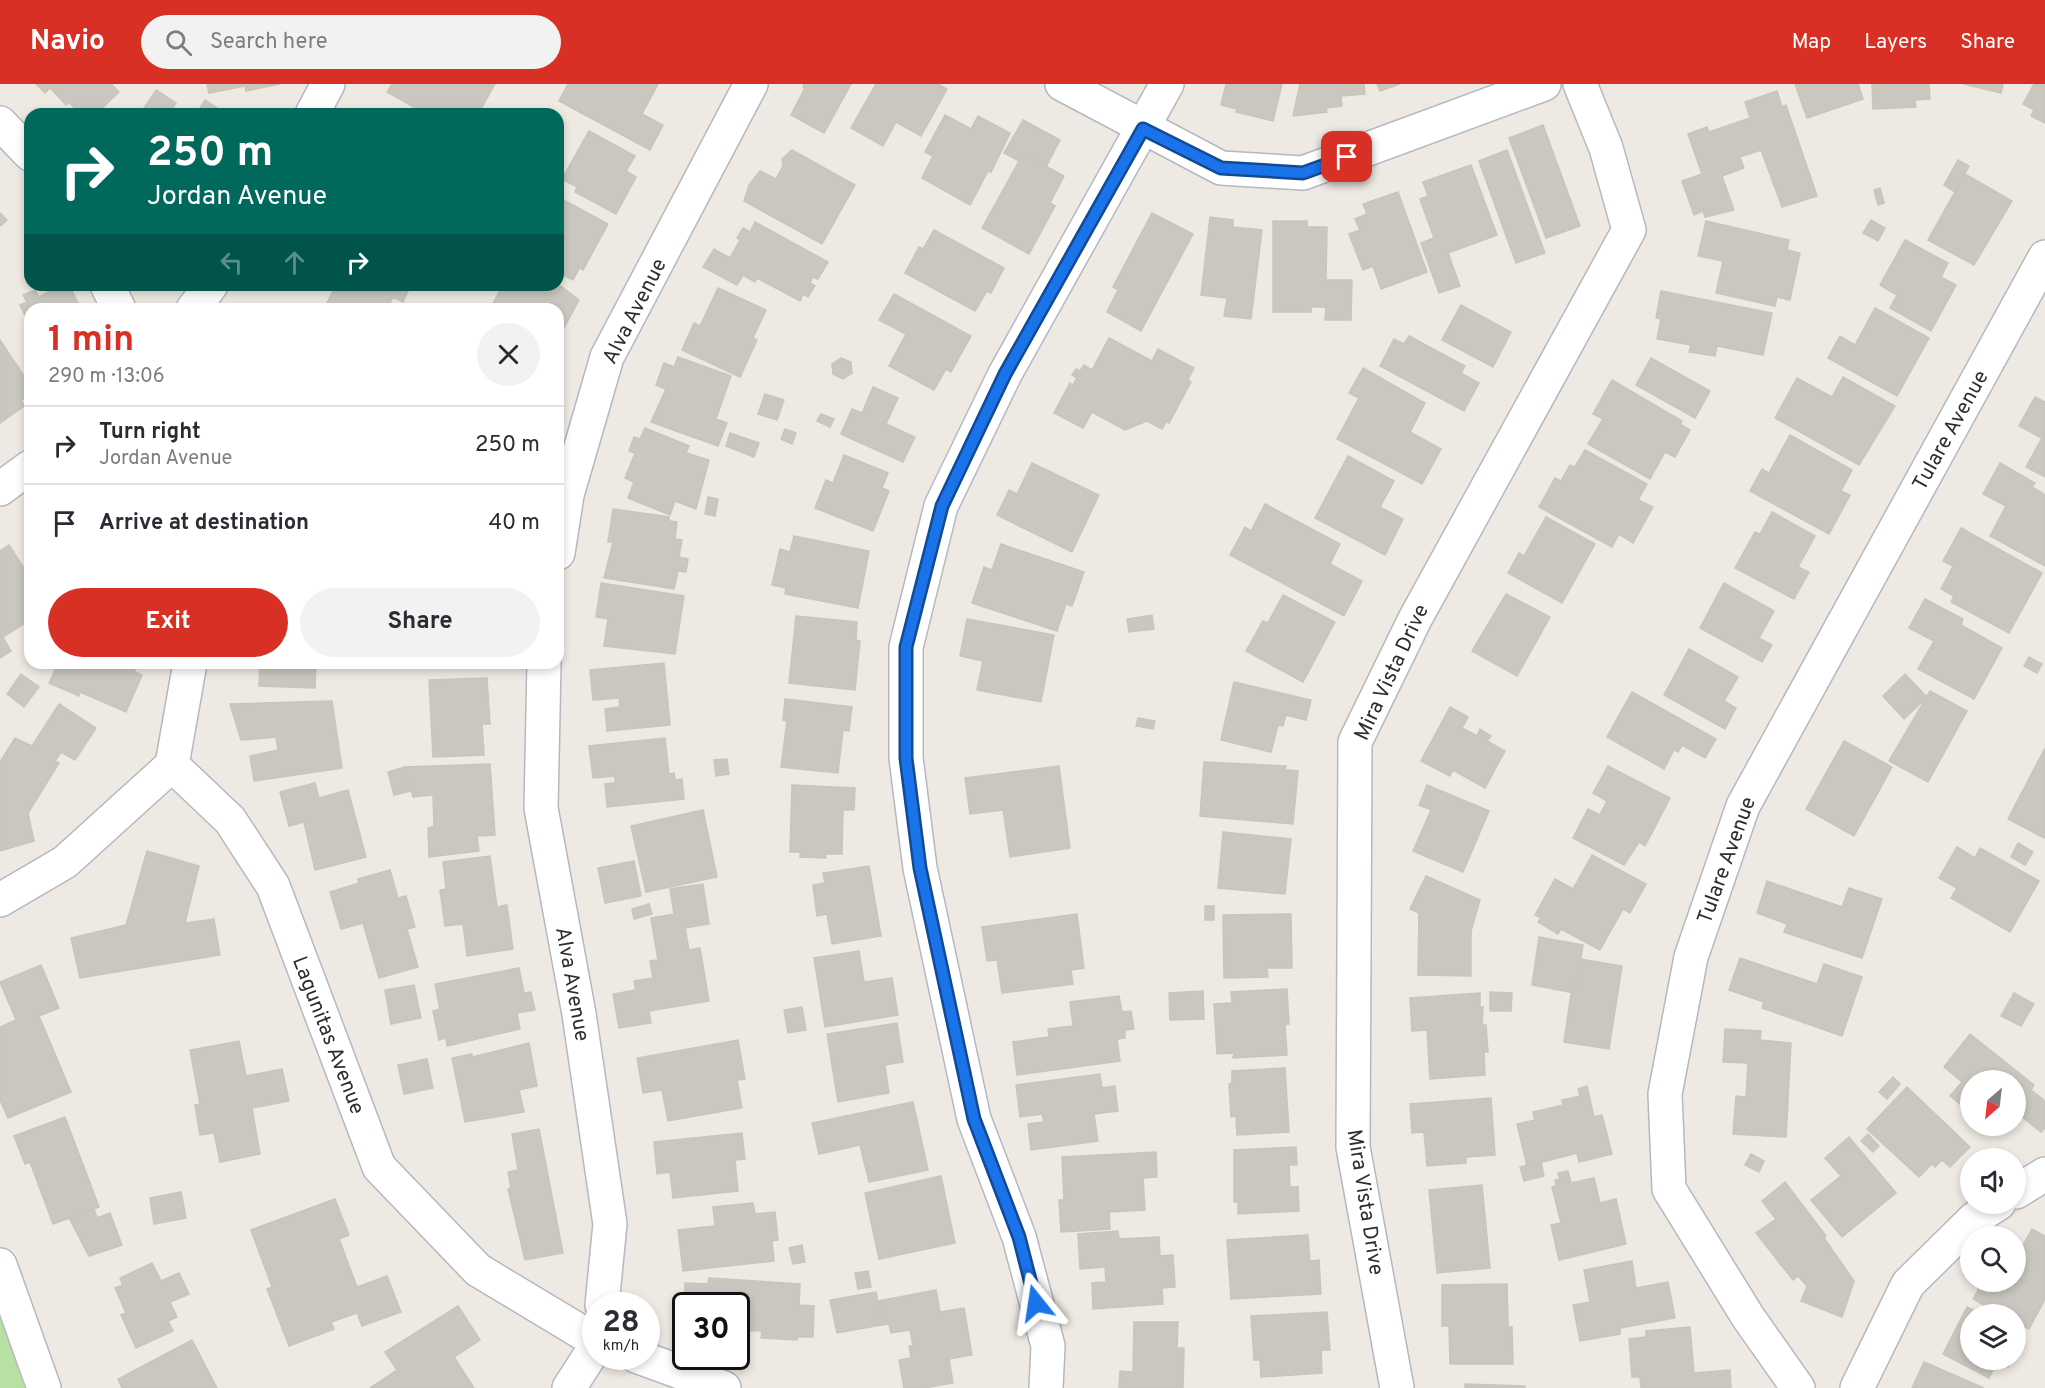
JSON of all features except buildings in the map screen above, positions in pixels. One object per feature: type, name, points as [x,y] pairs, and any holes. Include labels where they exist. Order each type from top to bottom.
[{"type":"street","points":[[315,108],[328,84]]},
{"type":"street","name":"Alva Avenue","points":[[564,514],[567,495],[607,357],[751,84]]},
{"type":"street","points":[[1062,84],[1143,129],[1221,168],[1303,173],[1544,84]]},
{"type":"street","points":[[1046,1388],[1048,1346],[1019,1237],[974,1119],[920,868],[906,758],[906,647],[942,506],[1005,374],[1167,84]]},
{"type":"street","name":"Mira Vista Drive","points":[[1397,1388],[1353,1147],[1355,742],[1415,619],[1629,230],[1606,148],[1580,84]]},
{"type":"street","points":[[0,123],[24,148]]},
{"type":"street","name":"Tulare Avenue","points":[[1798,1388],[1748,1317],[1669,1189],[1665,1094],[1691,957],[1743,806],[2045,257]]},
{"type":"street","points":[[0,489],[24,471]]},
{"type":"street","points":[[0,900],[65,862],[172,765],[189,669]]},
{"type":"street","name":"Alva Avenue","points":[[544,669],[541,808],[579,1014],[610,1224],[603,1292]]},
{"type":"street","name":"Lagunitas Avenue","points":[[172,765],[230,820],[273,886],[379,1167],[478,1270],[582,1333]]},
{"type":"street","points":[[2026,1186],[2045,1174]]},
{"type":"street","points":[[1857,1388],[1908,1284],[1982,1214]]},
{"type":"street","points":[[0,1265],[44,1388]]},
{"type":"street","points":[[660,1365],[724,1388]]},
{"type":"street","points":[[569,1388],[582,1368]]},
{"type":"green space","points":[[0,1315],[25,1388],[0,1388]]},
{"type":"route","points":[[1036,1303],[1019,1237],[974,1119],[920,868],[906,758],[906,647],[942,506],[1005,374],[1143,129],[1221,168],[1303,173],[1347,157]]}]
